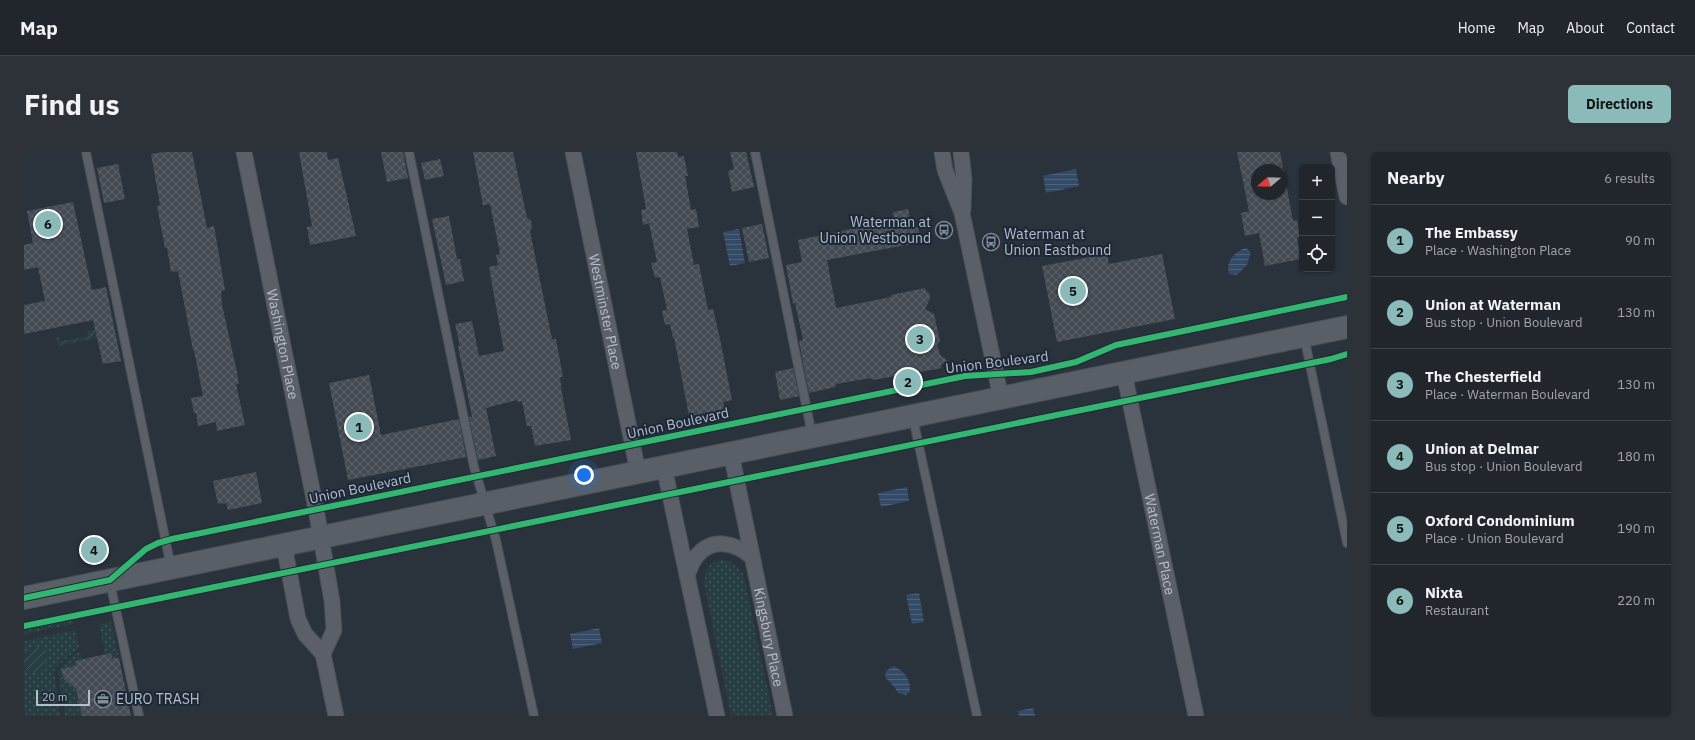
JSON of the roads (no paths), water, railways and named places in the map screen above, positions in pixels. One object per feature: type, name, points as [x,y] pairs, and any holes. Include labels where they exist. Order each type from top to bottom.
[{"type":"main road","points":[[24,598],[1347,327]]},
{"type":"street","name":"Washington Place","points":[[244,152],[320,537],[334,616],[334,630],[323,654]]},
{"type":"street","name":"Westminster Place","points":[[573,152],[638,472]]},
{"type":"street","points":[[942,152],[945,170],[962,213],[1001,398]]},
{"type":"street","points":[[961,152],[964,179],[962,213]]},
{"type":"street","points":[[1338,152],[1347,196]]},
{"type":"street","name":"Waterman Place","points":[[1124,373],[1196,716]]},
{"type":"street","name":"Kingsbury Place","points":[[731,453],[785,716]]},
{"type":"street","points":[[664,467],[717,716]]},
{"type":"street","points":[[687,574],[696,557],[707,547],[727,543],[741,548],[752,557]]},
{"type":"street","points":[[284,545],[298,619],[305,634],[323,654],[336,716]]},
{"type":"lane","points":[[86,152],[171,568]]},
{"type":"lane","points":[[409,152],[474,466],[496,540],[534,716]]},
{"type":"lane","points":[[755,152],[813,436]]},
{"type":"lane","points":[[1303,336],[1347,543]]},
{"type":"lane","points":[[912,416],[977,716]]},
{"type":"lane","points":[[110,580],[139,716]]},
{"type":"water","points":[[1076,169],[1079,186],[1046,193],[1043,176]]},
{"type":"water","points":[[739,229],[745,263],[730,266],[723,232]]},
{"type":"water","points":[[1246,248],[1251,252],[1247,265],[1237,275],[1229,274],[1228,265],[1230,261],[1235,254]]},
{"type":"water","points":[[907,487],[909,501],[881,507],[878,493]]},
{"type":"water","points":[[919,593],[924,622],[912,624],[906,595]]},
{"type":"water","points":[[599,628],[602,643],[573,649],[570,634]]},
{"type":"water","points":[[894,666],[904,673],[908,680],[910,692],[906,695],[898,693],[885,677],[886,671]]},
{"type":"water","points":[[1033,708],[1035,716],[1019,716],[1018,711]]},
{"type":"place","name":"Nixta","points":[[48,224]]},
{"type":"place","name":"Waterman at Union Westbound","points":[[944,230]]},
{"type":"place","name":"Waterman at Union Eastbound","points":[[991,242]]},
{"type":"place","name":"Oxford Condominium","points":[[1073,291]]},
{"type":"place","name":"The Chesterfield","points":[[920,339]]},
{"type":"place","name":"Union at Waterman","points":[[908,382]]},
{"type":"place","name":"The Embassy","points":[[359,427]]},
{"type":"place","name":"Union at Delmar","points":[[94,550]]},
{"type":"place","name":"EURO TRASH","points":[[103,699]]}]
